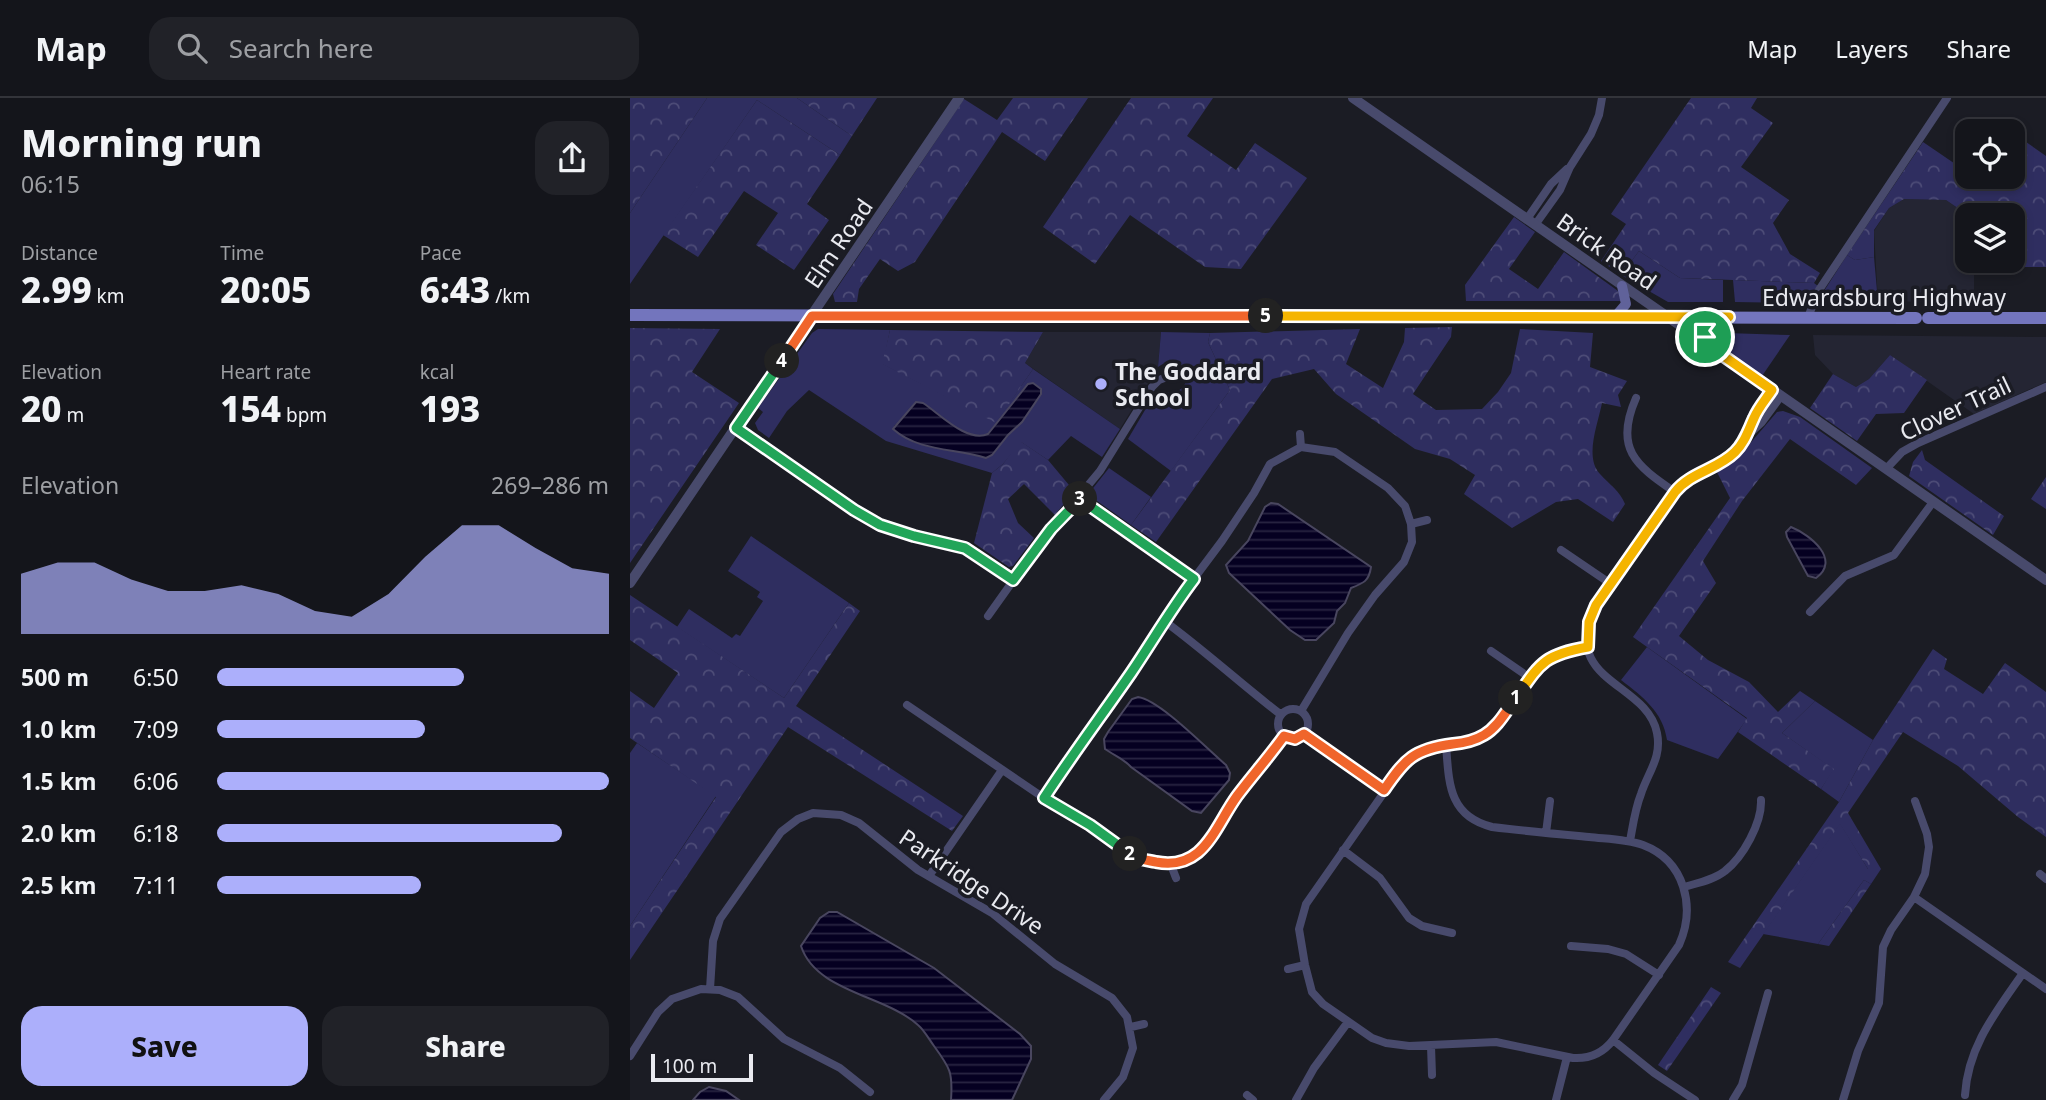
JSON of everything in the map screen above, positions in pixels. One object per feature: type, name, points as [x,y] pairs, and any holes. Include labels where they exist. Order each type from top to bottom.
[{"type":"main road","points":[[1614,318],[1626,304],[1622,286]]},
{"type":"main road","name":"Edwardsburg Highway","points":[[630,315],[2043,317]]},
{"type":"main road","points":[[1712,348],[1706,341],[1708,330],[1729,317]]},
{"type":"street","name":"Elm Road","points":[[630,583],[959,98]]},
{"type":"street","name":"Brick Road","points":[[1353,98],[2046,580]]},
{"type":"street","points":[[1531,222],[1551,184],[1570,167],[1596,124],[1602,98]]},
{"type":"street","points":[[1808,317],[1819,290],[1947,98]]},
{"type":"street","points":[[988,616],[1051,529],[1100,471],[1152,387],[1159,380],[1172,375]]},
{"type":"street","name":"Clover Trail","points":[[1886,470],[1902,452],[1918,443],[2046,387]]},
{"type":"street","points":[[1630,841],[1639,798],[1657,760],[1658,735],[1649,713],[1605,677],[1594,662],[1588,647],[1592,614],[1675,492],[1685,480],[1729,457],[1748,435],[1754,416],[1776,393]]},
{"type":"street","points":[[1636,398],[1626,426],[1630,449],[1644,470],[1675,492]]},
{"type":"street","points":[[736,428],[880,525],[965,548],[1013,580]]},
{"type":"street","points":[[1300,434],[1301,447]]},
{"type":"street","points":[[1044,798],[1081,741],[1133,670],[1163,621],[1222,541],[1270,464],[1301,447],[1335,452],[1388,488],[1405,506],[1411,524],[1412,542],[1404,562],[1375,595],[1348,633],[1301,711]]},
{"type":"street","points":[[1079,498],[1194,579]]},
{"type":"street","points":[[1810,612],[1845,576],[1894,555],[1933,502]]},
{"type":"street","points":[[1411,524],[1427,520]]},
{"type":"street","points":[[1561,550],[1611,584]]},
{"type":"street","points":[[1163,621],[1197,645],[1238,682],[1280,714]]},
{"type":"street","points":[[1446,745],[1450,790],[1464,812],[1479,823],[1492,827],[1630,841],[1661,855],[1676,871],[1684,887],[1688,906],[1685,932],[1679,945],[1613,1041],[1607,1048],[1591,1056],[1567,1057],[1496,1042],[1431,1046],[1387,1043],[1372,1038],[1317,998],[1310,986],[1299,929],[1302,912],[1399,767],[1412,755],[1427,748],[1476,740],[1492,730],[1541,663],[1555,654],[1588,647]]},
{"type":"street","points":[[1491,651],[1530,678]]},
{"type":"street","points":[[907,705],[1136,858],[1171,865],[1199,853],[1214,835],[1237,797],[1284,736]]},
{"type":"street","points":[[1290,708],[1301,711],[1308,721],[1304,734],[1295,739],[1284,736],[1277,726],[1280,714],[1290,708]]},
{"type":"street","points":[[1304,734],[1384,790]]},
{"type":"street","points":[[929,876],[1002,770]]},
{"type":"street","points":[[1684,887],[1718,875],[1730,867],[1760,820],[1761,800]]},
{"type":"street","points":[[1546,833],[1550,801]]},
{"type":"street","points":[[1843,1100],[1849,1075],[1879,1003],[1883,947],[1925,874],[1929,847],[1924,819],[1915,801]]},
{"type":"street","name":"Parkridge Drive","points":[[710,989],[713,940],[720,919],[781,832],[812,809],[841,815],[859,823],[900,857],[992,913],[1055,964],[1102,990],[1120,1007],[1131,1027]]},
{"type":"street","points":[[1343,850],[1380,878],[1409,918],[1422,926],[1452,933]]},
{"type":"street","points":[[1171,865],[1176,877]]},
{"type":"street","points":[[1914,897],[2046,989]]},
{"type":"street","points":[[1572,946],[1608,949],[1626,954],[1659,975]]},
{"type":"street","points":[[1288,969],[1305,965]]},
{"type":"street","points":[[1965,1095],[1969,1065],[1980,1036],[2023,973]]},
{"type":"street","points":[[630,1056],[658,1012],[672,999],[692,991],[710,989],[738,997],[784,1039],[840,1068],[870,1093]]},
{"type":"street","points":[[1733,1100],[1742,1085],[1768,993]]},
{"type":"street","points":[[1296,1100],[1314,1068],[1348,1022]]},
{"type":"street","points":[[1104,1100],[1128,1068],[1133,1048],[1131,1027],[1144,1024]]},
{"type":"street","points":[[1613,1041],[1695,1100]]},
{"type":"street","points":[[1431,1046],[1432,1075]]},
{"type":"street","points":[[1556,1100],[1567,1057]]},
{"type":"shaded area","points":[[1904,199],[1946,200],[1955,206],[1955,273],[1974,273],[1974,301],[1878,302],[1874,231],[1889,208]]},
{"type":"shaded area","name":"The Goddard School","points":[[1043,332],[1161,332],[1158,367],[1120,429],[1025,363]]},
{"type":"shaded area","points":[[1813,335],[2046,337],[2046,382],[1974,414],[1890,355],[1869,379],[1856,387],[1833,374],[1815,355]]},
{"type":"shaded area","points":[[1033,383],[1041,389],[1041,394],[1022,422],[992,455],[986,458],[926,446],[893,429],[916,402],[923,403],[963,431],[980,436],[988,434],[1028,384]]},
{"type":"shaded area","points":[[1271,503],[1278,504],[1371,567],[1365,581],[1351,588],[1345,603],[1337,611],[1334,623],[1316,640],[1305,640],[1290,630],[1229,573],[1226,565],[1248,541],[1265,507]]},
{"type":"shaded area","points":[[1791,527],[1814,542],[1824,556],[1823,571],[1816,578],[1808,576],[1787,537],[1786,532]]},
{"type":"shaded area","points":[[1138,697],[1171,716],[1226,765],[1230,773],[1229,780],[1201,813],[1192,811],[1105,749],[1104,739],[1108,732],[1132,699]]},
{"type":"shaded area","points":[[829,912],[837,912],[934,968],[1020,1034],[1031,1046],[1031,1059],[1012,1100],[951,1100],[949,1071],[920,1027],[888,1006],[853,992],[821,974],[809,961],[801,946],[820,918]]},
{"type":"shaded area","points":[[709,1087],[726,1091],[739,1100],[693,1100]]},
{"type":"green space","points":[[630,98],[707,98],[630,213]]},
{"type":"green space","points":[[707,98],[797,98],[852,136],[840,155],[757,100],[630,284],[630,213]]},
{"type":"green space","points":[[797,98],[877,98],[852,136]]},
{"type":"green space","points":[[1013,98],[1088,98],[1045,161],[1002,132],[915,262],[898,271],[880,259],[859,289],[857,302],[835,302],[833,294],[964,99],[997,120]]},
{"type":"green space","points":[[1131,98],[1213,98],[1187,136],[1236,170],[1255,143],[1307,178],[1241,269],[1205,267],[1130,215],[1095,264],[1043,227]]},
{"type":"green space","points":[[1691,98],[1757,98],[1751,108],[1773,123],[1741,167],[1789,200],[1773,223],[1790,254],[1820,273],[1814,283],[1680,278],[1639,251],[1621,275],[1601,261],[1626,224],[1611,214]]},
{"type":"green space","points":[[757,100],[840,155],[807,204],[829,220],[794,270],[756,245],[778,213],[744,191],[698,257],[663,235]]},
{"type":"green space","points":[[2025,141],[2046,156],[2046,267],[2025,267],[2025,203],[1955,203],[1955,206],[1946,200],[1904,199],[1889,208],[1874,230],[1874,257],[1855,260],[1847,255],[1923,142],[1955,164],[1955,189],[2025,189]]},
{"type":"green space","points":[[1514,217],[1535,232],[1509,269],[1538,289],[1564,252],[1618,291],[1621,301],[1466,301],[1465,285]]},
{"type":"green space","points":[[1639,251],[1680,278],[1723,280],[1723,302],[1668,302],[1621,275]]},
{"type":"green space","points":[[1847,255],[1855,260],[1874,257],[1878,302],[1823,301],[1824,291]]},
{"type":"green space","points":[[1733,280],[1814,283],[1818,286],[1806,303],[1735,302]]},
{"type":"green space","points":[[1452,327],[1451,337],[1413,394],[1436,410],[1482,409],[1511,373],[1520,329],[1593,333],[1590,367],[1627,381],[1618,395],[1621,407],[1602,403],[1593,450],[1595,467],[1618,492],[1625,504],[1613,522],[1578,499],[1556,502],[1512,528],[1464,494],[1475,475],[1450,459],[1415,449],[1336,394],[1314,369],[1272,379],[1156,542],[1131,525],[1230,390],[1208,342],[1210,333],[1360,329],[1346,364],[1383,388],[1404,342],[1405,328]]},
{"type":"green space","points":[[630,328],[720,329],[692,372],[739,403],[630,563]]},
{"type":"green space","points":[[818,329],[890,330],[883,364],[996,422],[1033,369],[1120,429],[1102,457],[1071,436],[1048,460],[1021,442],[992,473],[886,441],[809,390],[787,411],[769,438],[758,430],[755,423],[763,412],[758,408],[812,333]],"holes":[[[1028,384],[1022,422],[992,455],[930,447],[913,442],[894,426],[923,403],[959,429],[980,437],[999,423]]]},
{"type":"green space","points":[[890,330],[1043,332],[1025,363],[1033,369],[996,423],[882,364]]},
{"type":"green space","points":[[1161,332],[1210,333],[1208,342],[1230,390],[1171,471],[1128,439],[1155,393],[1176,391],[1187,379],[1183,368],[1177,363],[1158,367]]},
{"type":"green space","points":[[1726,333],[1790,335],[1762,376],[1722,347],[1719,342]]},
{"type":"green space","points":[[1890,355],[1927,380],[1904,413],[1876,414],[1857,441],[1810,408],[1833,374],[1856,387],[1869,379]]},
{"type":"green space","points":[[1783,411],[1800,417],[1872,468],[1856,485],[1790,439],[1742,501],[1703,561],[1716,583],[1679,636],[1708,660],[1749,682],[1778,712],[1800,691],[1815,701],[1782,733],[1834,769],[1821,789],[1738,732],[1747,718],[1633,637],[1730,498],[1717,472],[1735,461],[1777,412]]},
{"type":"green space","points":[[1020,441],[1048,460],[1074,491],[1055,515],[1024,484],[1008,499],[1018,523],[1034,538],[1013,566],[1009,567],[974,543],[992,473],[1003,464]]},
{"type":"green space","points":[[1922,450],[1925,460],[2004,516],[1993,535],[1909,476],[1913,462]]},
{"type":"green space","points":[[1109,468],[1151,497],[1131,525],[1090,496],[1090,492]]},
{"type":"green space","points":[[2046,477],[2046,509],[2031,499]]},
{"type":"green space","points":[[751,536],[849,603],[784,698],[677,627],[689,609],[732,638],[736,634],[740,636],[763,601],[757,597],[760,592],[728,571]]},
{"type":"green space","points":[[630,595],[784,698],[849,603],[860,611],[796,706],[963,816],[952,831],[788,727],[630,960],[630,926],[716,797],[630,738],[630,691],[654,708],[678,673],[630,640]]},
{"type":"green space","points":[[1647,647],[1747,719],[1718,759],[1667,740],[1656,713],[1621,680]]},
{"type":"green space","points":[[1933,649],[1947,659],[1944,669],[1983,694],[2005,663],[2046,692],[2046,837],[1958,766],[1903,732],[1848,813],[1881,869],[1868,869],[1840,824],[1740,968],[1728,962],[1839,802],[1873,740]]},
{"type":"green space","points":[[1815,701],[1873,740],[1839,802],[1821,789],[1833,769],[1782,733]]},
{"type":"green space","points":[[637,743],[716,796],[630,926],[630,753]]},
{"type":"green space","points":[[1840,823],[1868,869],[1881,869],[1871,884],[1864,880],[1818,944],[1763,934]]},
{"type":"green space","points":[[1864,880],[1871,884],[1829,946],[1818,944]]},
{"type":"green space","points":[[1711,987],[1721,993],[1667,1071],[1658,1065]]},
{"type":"place","name":"The Goddard School","points":[[1101,384]]},
{"type":"route","points":[[812,316],[1729,317],[1708,330],[1705,337],[1712,348],[1772,390],[1754,416],[1748,435],[1735,452],[1685,480],[1675,492],[1596,605],[1589,622],[1588,647],[1548,658],[1541,663],[1492,730],[1476,740],[1427,748],[1412,755],[1399,767],[1384,790],[1304,734],[1295,739],[1284,736],[1237,797],[1214,835],[1199,853],[1171,865],[1136,858],[1090,825],[1044,798],[1194,579],[1079,498],[1051,529],[1013,580],[965,548],[880,525],[736,428],[812,316]]}]
